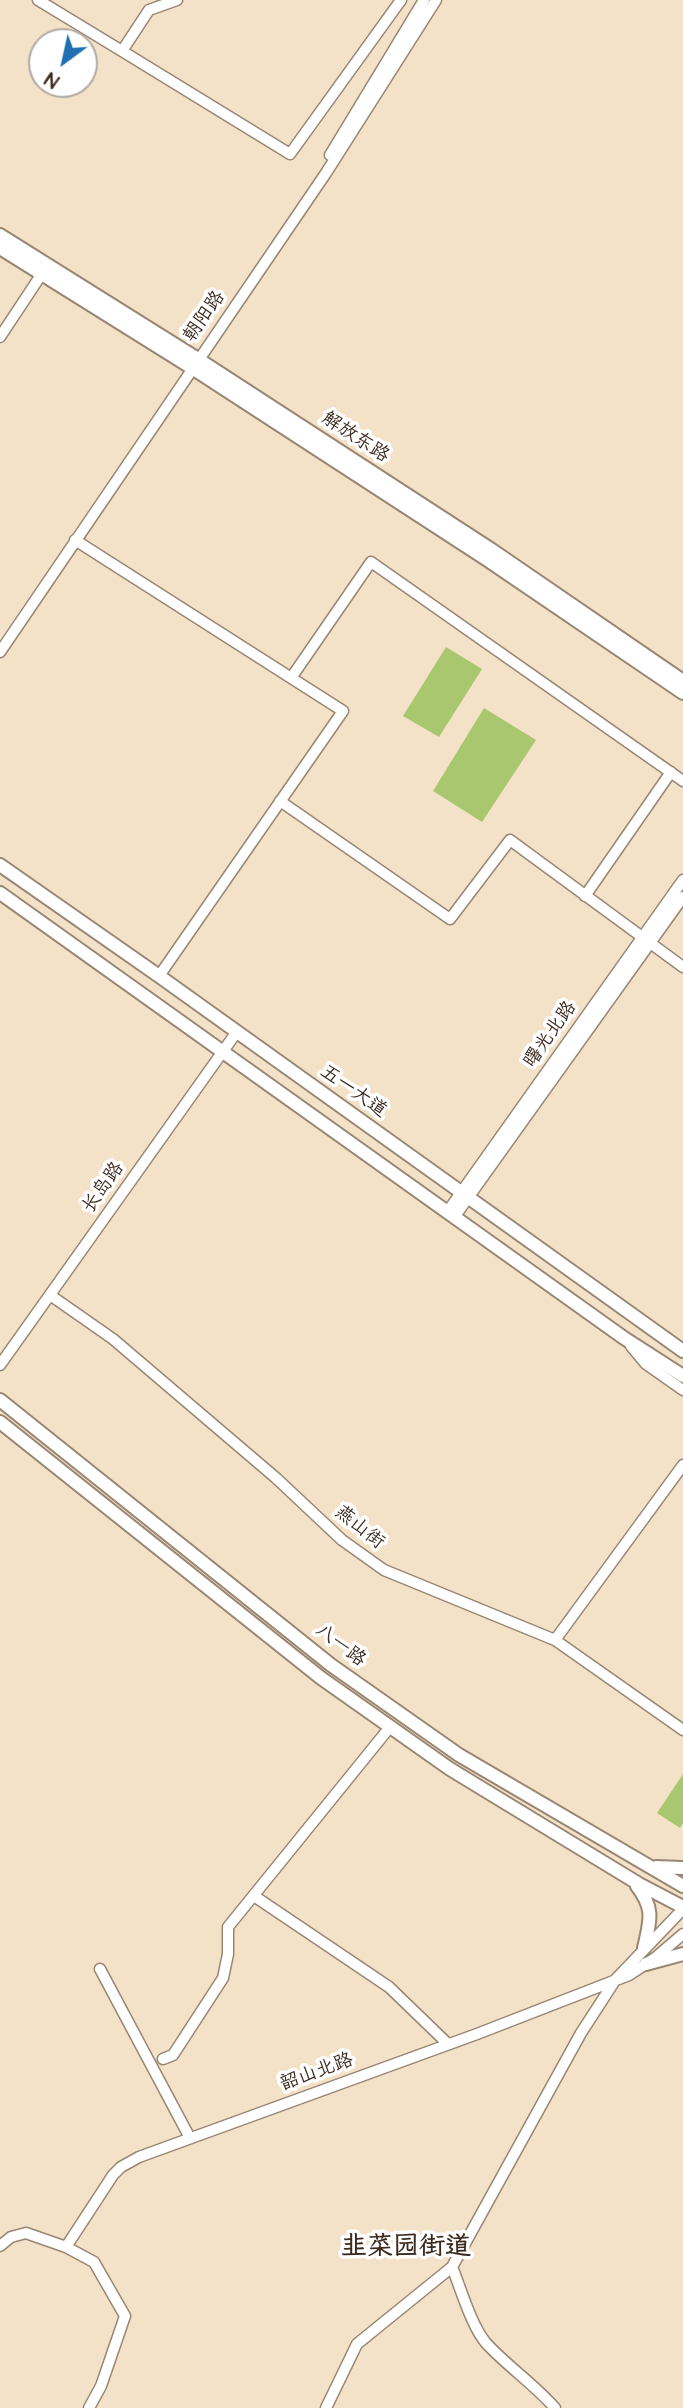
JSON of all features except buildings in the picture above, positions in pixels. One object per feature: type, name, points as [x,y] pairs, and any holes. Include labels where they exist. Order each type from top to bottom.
[{"type":"main road","name":"解放东路","points":[[0,235],[44,271]]},
{"type":"main road","name":"解放东路","points":[[0,248],[44,271],[492,550],[683,681]]},
{"type":"main road","name":"解放东路","points":[[192,362],[683,693]]},
{"type":"main road","name":"五一大道","points":[[0,865],[683,1351]]},
{"type":"main road","points":[[0,893],[624,1338],[683,1376]]},
{"type":"main road","name":"八一路","points":[[0,1400],[331,1665],[459,1755],[683,1886]]},
{"type":"main road","name":"八一路","points":[[0,1422],[321,1678],[450,1769],[683,1908]]},
{"type":"main road","points":[[645,1863],[666,1869],[683,1868]]},
{"type":"main road","points":[[633,1880],[647,1898],[650,1908],[644,1948]]},
{"type":"main road","points":[[646,1964],[683,1954]]},
{"type":"street","points":[[38,0],[290,154],[401,0]]},
{"type":"street","points":[[122,51],[156,3],[177,0]]},
{"type":"street","name":"朝阳路","points":[[0,652],[321,169],[424,0]]},
{"type":"street","name":"朝阳路","points":[[0,641],[326,173],[436,0]]},
{"type":"street","points":[[0,337],[44,271]]},
{"type":"street","points":[[75,540],[343,711],[159,976]]},
{"type":"street","points":[[291,678],[371,562],[683,780]]},
{"type":"street","points":[[585,895],[671,772]]},
{"type":"street","points":[[280,801],[450,919],[510,840],[683,967]]},
{"type":"street","name":"曙光北路","points":[[452,1214],[646,940],[683,880]]},
{"type":"street","name":"曙光北路","points":[[646,940],[683,897]]},
{"type":"street","name":"长岛路","points":[[0,1365],[236,1032]]},
{"type":"street","name":"燕山街","points":[[50,1295],[113,1339],[276,1478],[342,1540],[384,1570],[555,1640],[683,1730]]},
{"type":"street","points":[[624,1338],[646,1364],[683,1390]]},
{"type":"street","points":[[555,1640],[683,1465]]},
{"type":"street","points":[[163,2059],[173,2055],[223,1978],[228,1954],[228,1927],[390,1727]]},
{"type":"street","points":[[254,1896],[389,1987],[447,2044]]},
{"type":"street","name":"韶山北路","points":[[616,1979],[683,1908]]},
{"type":"street","name":"韶山北路","points":[[66,2246],[106,2185],[121,2167],[139,2157],[629,1975],[683,1934]]},
{"type":"street","points":[[100,1969],[190,2138]]},
{"type":"street","points":[[326,2408],[357,2344],[452,2267],[581,2033],[616,1979]]},
{"type":"street","points":[[0,2246],[11,2237],[26,2233],[66,2246],[94,2262],[124,2316],[101,2386],[89,2408]]},
{"type":"street","points":[[452,2267],[485,2342],[555,2408]]},
{"type":"green space","points":[[446,647],[482,669],[439,737],[403,716]]},
{"type":"green space","points":[[484,708],[536,740],[482,822],[433,791]]},
{"type":"green space","points":[[683,1774],[683,1823],[680,1828],[657,1813]]},
{"type":"district","name":"韭菜园街道","points":[[406,2249]]}]
